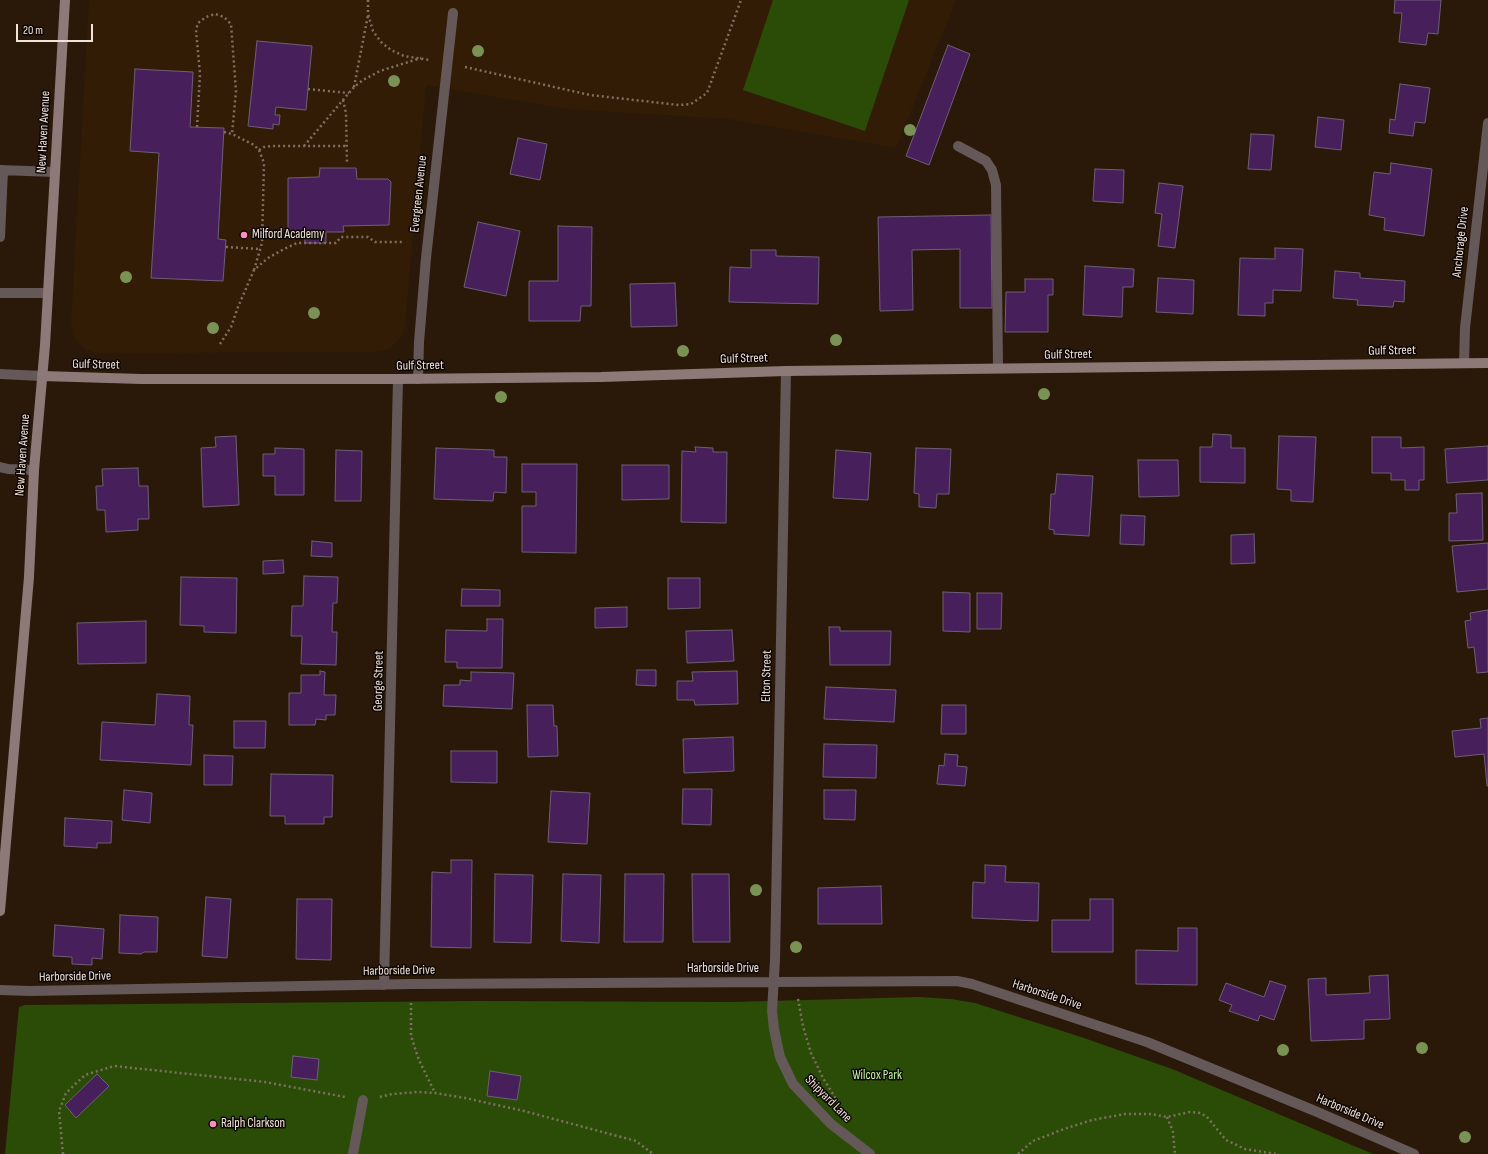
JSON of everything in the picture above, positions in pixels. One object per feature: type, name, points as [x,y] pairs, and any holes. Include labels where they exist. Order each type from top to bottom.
[{"type":"main road","name":"New Haven Avenue","points":[[0,911],[29,577],[34,470],[48,293],[65,0]]},
{"type":"main road","name":"Gulf Street","points":[[42,376],[141,379],[418,379],[601,377],[786,371],[1488,363]]},
{"type":"street","name":"Evergreen Avenue","points":[[418,379],[419,342],[426,258],[452,13]]},
{"type":"street","name":"Anchorage Drive","points":[[1464,363],[1465,328],[1488,123]]},
{"type":"street","points":[[958,146],[975,153],[986,161],[992,170],[996,185],[998,368]]},
{"type":"street","points":[[0,237],[2,170],[55,172]]},
{"type":"street","points":[[0,293],[48,293]]},
{"type":"street","name":"Elton Street","points":[[774,982],[776,952],[786,371]]},
{"type":"street","name":"Gulf Street","points":[[0,374],[42,376]]},
{"type":"street","name":"George Street","points":[[384,984],[398,379]]},
{"type":"street","points":[[0,467],[8,469],[34,470]]},
{"type":"street","name":"Harborside Drive","points":[[0,990],[38,991],[384,984],[957,981],[972,984],[1147,1042],[1315,1111],[1414,1154]]},
{"type":"street","name":"Shipyard Lane","points":[[774,982],[772,1011],[774,1029],[780,1057],[793,1084],[831,1124],[870,1154]]},
{"type":"street","points":[[353,1154],[363,1100]]},
{"type":"path","points":[[354,87],[368,14],[368,0]]},
{"type":"path","points":[[465,67],[590,95],[679,105],[691,104],[707,93],[741,0]]},
{"type":"path","points":[[197,127],[200,74],[196,30],[198,23],[206,17],[215,14],[224,17],[231,24],[236,91],[232,134]]},
{"type":"path","points":[[368,14],[373,31],[381,42],[391,50],[404,56],[429,60]]},
{"type":"path","points":[[304,146],[354,87],[363,80],[380,71],[421,58]]},
{"type":"path","points":[[308,89],[349,93]]},
{"type":"path","points":[[343,100],[346,113],[347,163]]},
{"type":"path","points":[[220,344],[232,327],[240,301],[254,270],[262,243],[264,162],[259,150],[244,139],[224,132]]},
{"type":"path","points":[[259,150],[264,147],[274,146],[347,146]]},
{"type":"path","points":[[254,270],[268,258],[297,243],[336,243],[342,237],[368,236],[375,242],[404,242]]},
{"type":"path","points":[[226,247],[260,249]]},
{"type":"path","points":[[796,982],[802,1019],[811,1053],[823,1078],[840,1104]]},
{"type":"path","points":[[412,984],[411,1036],[419,1060],[435,1093]]},
{"type":"path","points":[[63,1154],[59,1111],[66,1093],[85,1075],[114,1066],[265,1082],[363,1100],[392,1094],[418,1092],[435,1093],[524,1111],[636,1141],[653,1154]]},
{"type":"path","points":[[1018,1154],[1033,1141],[1092,1120],[1125,1114],[1151,1114],[1167,1117],[1190,1112],[1200,1113],[1207,1117],[1226,1140],[1245,1149],[1276,1154]]},
{"type":"path","points":[[1167,1117],[1173,1132],[1175,1154]]},
{"type":"shaded area","name":"Milford Academy","points":[[89,0],[956,0],[896,148],[728,119],[567,109],[426,85],[405,326],[402,336],[390,349],[374,352],[95,353],[83,348],[73,335],[71,323]]},
{"type":"green space","points":[[773,0],[909,0],[865,131],[743,90]]},
{"type":"green space","name":"Wilcox Park","points":[[918,997],[951,999],[975,1003],[1084,1038],[1172,1069],[1373,1154],[5,1154],[19,1007],[25,1005],[477,1001],[733,1002]]},
{"type":"building","points":[[1395,0],[1441,0],[1438,34],[1428,33],[1426,45],[1399,42],[1402,13],[1394,13]]},
{"type":"building","points":[[257,41],[312,46],[306,110],[276,107],[275,115],[280,115],[279,125],[273,124],[273,129],[248,126]]},
{"type":"building","points":[[948,45],[970,54],[929,165],[906,156]]},
{"type":"building","points":[[135,69],[193,72],[190,127],[224,128],[218,239],[226,240],[223,281],[151,278],[159,153],[130,151]]},
{"type":"building","points":[[1400,84],[1430,88],[1425,123],[1415,122],[1413,136],[1389,133],[1390,119],[1395,120]]},
{"type":"building","points":[[1318,117],[1344,120],[1341,150],[1315,147]]},
{"type":"building","points":[[1251,134],[1274,135],[1271,170],[1248,169]]},
{"type":"building","points":[[518,138],[547,144],[540,180],[510,174]]},
{"type":"building","points":[[1391,163],[1432,169],[1424,236],[1384,230],[1385,218],[1369,215],[1374,172],[1390,174]]},
{"type":"building","points":[[320,168],[356,168],[357,179],[388,179],[391,182],[389,225],[343,226],[344,232],[326,232],[326,243],[305,243],[304,232],[288,232],[288,178],[319,177]]},
{"type":"building","points":[[1095,169],[1124,170],[1123,203],[1093,201]]},
{"type":"building","points":[[1159,183],[1183,186],[1175,248],[1158,246],[1162,214],[1155,213]]},
{"type":"building","points":[[991,215],[992,308],[960,308],[960,249],[912,250],[913,310],[880,311],[878,217]]},
{"type":"building","points":[[478,222],[520,231],[506,296],[464,287]]},
{"type":"building","points":[[558,226],[592,227],[591,306],[581,306],[580,321],[529,321],[529,281],[558,281]]},
{"type":"building","points":[[1275,248],[1303,249],[1301,291],[1273,290],[1273,303],[1265,303],[1265,316],[1238,315],[1240,258],[1275,259]]},
{"type":"building","points":[[751,250],[776,250],[776,256],[819,257],[818,304],[729,302],[730,267],[751,268]]},
{"type":"building","points":[[1085,266],[1134,269],[1133,287],[1123,287],[1122,317],[1083,315]]},
{"type":"building","points":[[1335,271],[1360,273],[1360,278],[1405,281],[1404,302],[1394,301],[1393,307],[1357,305],[1358,300],[1333,298]]},
{"type":"building","points":[[1158,278],[1194,280],[1193,314],[1156,312]]},
{"type":"building","points":[[1025,279],[1053,279],[1053,295],[1048,295],[1048,332],[1005,332],[1006,292],[1025,292]]},
{"type":"building","points":[[675,283],[677,326],[631,327],[630,284]]},
{"type":"building","points":[[1213,434],[1231,435],[1231,448],[1245,448],[1245,483],[1200,482],[1200,447],[1212,447]]},
{"type":"building","points":[[236,436],[239,505],[203,507],[201,448],[216,447],[215,437]]},
{"type":"building","points":[[1279,436],[1316,437],[1313,502],[1291,501],[1291,490],[1277,489]]},
{"type":"building","points":[[1372,437],[1401,437],[1401,448],[1424,447],[1424,480],[1419,480],[1419,490],[1405,490],[1405,480],[1391,480],[1391,473],[1372,473]]},
{"type":"building","points":[[1488,446],[1488,480],[1447,483],[1445,449]]},
{"type":"building","points":[[695,447],[713,448],[713,452],[727,452],[726,523],[681,522],[682,451],[696,452]]},
{"type":"building","points":[[275,448],[304,449],[304,495],[275,495],[275,476],[263,476],[263,454],[275,454]]},
{"type":"building","points":[[436,448],[494,450],[494,457],[507,457],[506,493],[494,492],[493,501],[434,499]]},
{"type":"building","points":[[916,448],[951,449],[949,494],[937,494],[936,508],[919,507],[919,494],[914,493]]},
{"type":"building","points":[[336,450],[362,451],[361,501],[335,501]]},
{"type":"building","points":[[836,450],[871,453],[868,500],[833,498]]},
{"type":"building","points":[[1138,460],[1178,460],[1179,496],[1139,497]]},
{"type":"building","points":[[522,464],[577,464],[576,553],[522,552],[522,506],[536,506],[536,492],[522,492]]},
{"type":"building","points":[[622,465],[669,465],[669,499],[622,500]]},
{"type":"building","points":[[138,468],[139,486],[148,486],[149,519],[138,519],[138,530],[106,532],[105,510],[97,510],[96,486],[103,486],[102,469]]},
{"type":"building","points":[[1057,474],[1093,476],[1089,536],[1054,534],[1054,530],[1049,529],[1051,494],[1055,494]]},
{"type":"building","points":[[1482,493],[1483,540],[1449,541],[1449,513],[1457,513],[1456,494]]},
{"type":"building","points":[[1121,515],[1145,516],[1144,545],[1120,544]]},
{"type":"building","points":[[1254,534],[1255,563],[1231,564],[1231,535]]},
{"type":"building","points":[[312,541],[332,543],[332,557],[311,556]]},
{"type":"building","points":[[1488,543],[1488,589],[1457,592],[1452,546]]},
{"type":"building","points":[[283,560],[284,573],[263,574],[263,561]]},
{"type":"building","points":[[304,576],[338,577],[337,603],[333,603],[332,632],[337,632],[336,665],[301,664],[302,636],[291,636],[292,606],[303,606]]},
{"type":"building","points":[[181,577],[237,578],[236,633],[204,632],[204,626],[180,625]]},
{"type":"building","points":[[668,578],[700,578],[700,608],[668,609]]},
{"type":"building","points":[[462,589],[500,590],[500,606],[461,606]]},
{"type":"building","points":[[943,592],[970,593],[970,632],[943,631]]},
{"type":"building","points":[[977,593],[1002,593],[1001,629],[977,629]]},
{"type":"building","points":[[627,607],[627,627],[595,628],[595,608]]},
{"type":"building","points":[[1488,610],[1488,672],[1477,673],[1474,647],[1468,648],[1465,621],[1471,620],[1470,613]]},
{"type":"building","points":[[487,619],[503,619],[502,668],[457,668],[457,662],[445,662],[446,630],[487,631]]},
{"type":"building","points":[[146,621],[146,663],[78,664],[77,623]]},
{"type":"building","points":[[829,627],[840,627],[840,631],[891,631],[890,665],[830,665]]},
{"type":"building","points":[[732,630],[734,661],[687,663],[686,631]]},
{"type":"building","points":[[637,670],[656,670],[656,686],[636,685]]},
{"type":"building","points":[[320,671],[325,672],[324,695],[336,695],[335,715],[326,715],[326,720],[316,719],[315,725],[289,725],[289,693],[301,693],[301,675],[320,675]]},
{"type":"building","points":[[737,671],[738,704],[695,705],[694,700],[677,700],[677,681],[693,681],[692,672]]},
{"type":"building","points":[[471,672],[514,673],[512,709],[443,706],[444,685],[460,685],[460,680],[471,681]]},
{"type":"building","points":[[826,687],[896,690],[894,722],[824,719]]},
{"type":"building","points":[[157,694],[190,696],[189,725],[193,725],[191,765],[100,760],[102,722],[155,725]]},
{"type":"building","points":[[527,705],[553,705],[554,726],[557,726],[558,756],[528,757]]},
{"type":"building","points":[[942,705],[966,705],[966,734],[941,734]]},
{"type":"building","points":[[1488,718],[1487,786],[1484,754],[1455,757],[1452,731],[1481,728],[1480,719]]},
{"type":"building","points":[[234,721],[266,721],[265,748],[234,748]]},
{"type":"building","points":[[733,737],[734,771],[684,773],[683,739]]},
{"type":"building","points":[[824,744],[877,745],[876,778],[823,777]]},
{"type":"building","points":[[451,751],[497,751],[497,783],[451,782]]},
{"type":"building","points":[[945,754],[958,755],[957,766],[967,767],[965,786],[937,784],[939,765],[944,766]]},
{"type":"building","points":[[204,755],[233,756],[232,785],[204,785]]},
{"type":"building","points":[[271,774],[333,775],[332,817],[324,817],[324,824],[285,824],[285,816],[270,816]]},
{"type":"building","points":[[683,789],[712,789],[711,825],[682,824]]},
{"type":"building","points":[[124,790],[152,793],[150,823],[122,820]]},
{"type":"building","points":[[824,790],[856,790],[855,820],[824,819]]},
{"type":"building","points":[[551,791],[590,793],[587,844],[548,842]]},
{"type":"building","points":[[65,818],[112,821],[111,843],[97,843],[97,848],[64,846]]},
{"type":"building","points":[[451,860],[472,860],[471,948],[431,947],[432,872],[451,873]]},
{"type":"building","points":[[985,865],[1006,866],[1005,882],[1039,883],[1038,921],[972,918],[973,882],[985,883]]},
{"type":"building","points":[[495,874],[533,875],[531,943],[494,942]]},
{"type":"building","points":[[563,874],[601,875],[599,943],[561,941]]},
{"type":"building","points":[[625,874],[664,874],[663,942],[624,942]]},
{"type":"building","points":[[692,874],[729,874],[730,942],[693,942]]},
{"type":"building","points":[[881,886],[882,924],[818,924],[818,888]]},
{"type":"building","points":[[206,897],[231,899],[227,958],[202,956]]},
{"type":"building","points":[[297,899],[332,899],[331,960],[296,959]]},
{"type":"building","points":[[1090,899],[1113,899],[1113,952],[1052,952],[1052,920],[1090,920]]},
{"type":"building","points":[[120,915],[158,917],[157,952],[144,952],[141,954],[119,953]]},
{"type":"building","points":[[55,925],[104,929],[102,959],[92,958],[92,965],[72,964],[72,957],[53,956]]},
{"type":"building","points":[[1178,928],[1197,928],[1197,985],[1136,984],[1136,950],[1178,951]]},
{"type":"building","points":[[1388,975],[1390,1019],[1364,1020],[1364,1039],[1311,1041],[1308,979],[1326,978],[1326,995],[1370,993],[1369,976]]},
{"type":"building","points":[[1270,981],[1286,986],[1274,1020],[1260,1015],[1258,1021],[1229,1011],[1232,1005],[1219,1000],[1226,983],[1264,997]]},
{"type":"building","points":[[293,1056],[319,1059],[317,1080],[291,1077]]},
{"type":"building","points":[[490,1071],[521,1076],[517,1100],[487,1096]]},
{"type":"building","points":[[97,1074],[109,1086],[76,1118],[65,1105]]},
{"type":"place","name":"Milford Academy","points":[[244,235]]},
{"type":"place","name":"Ralph Clarkson","points":[[213,1124]]}]
